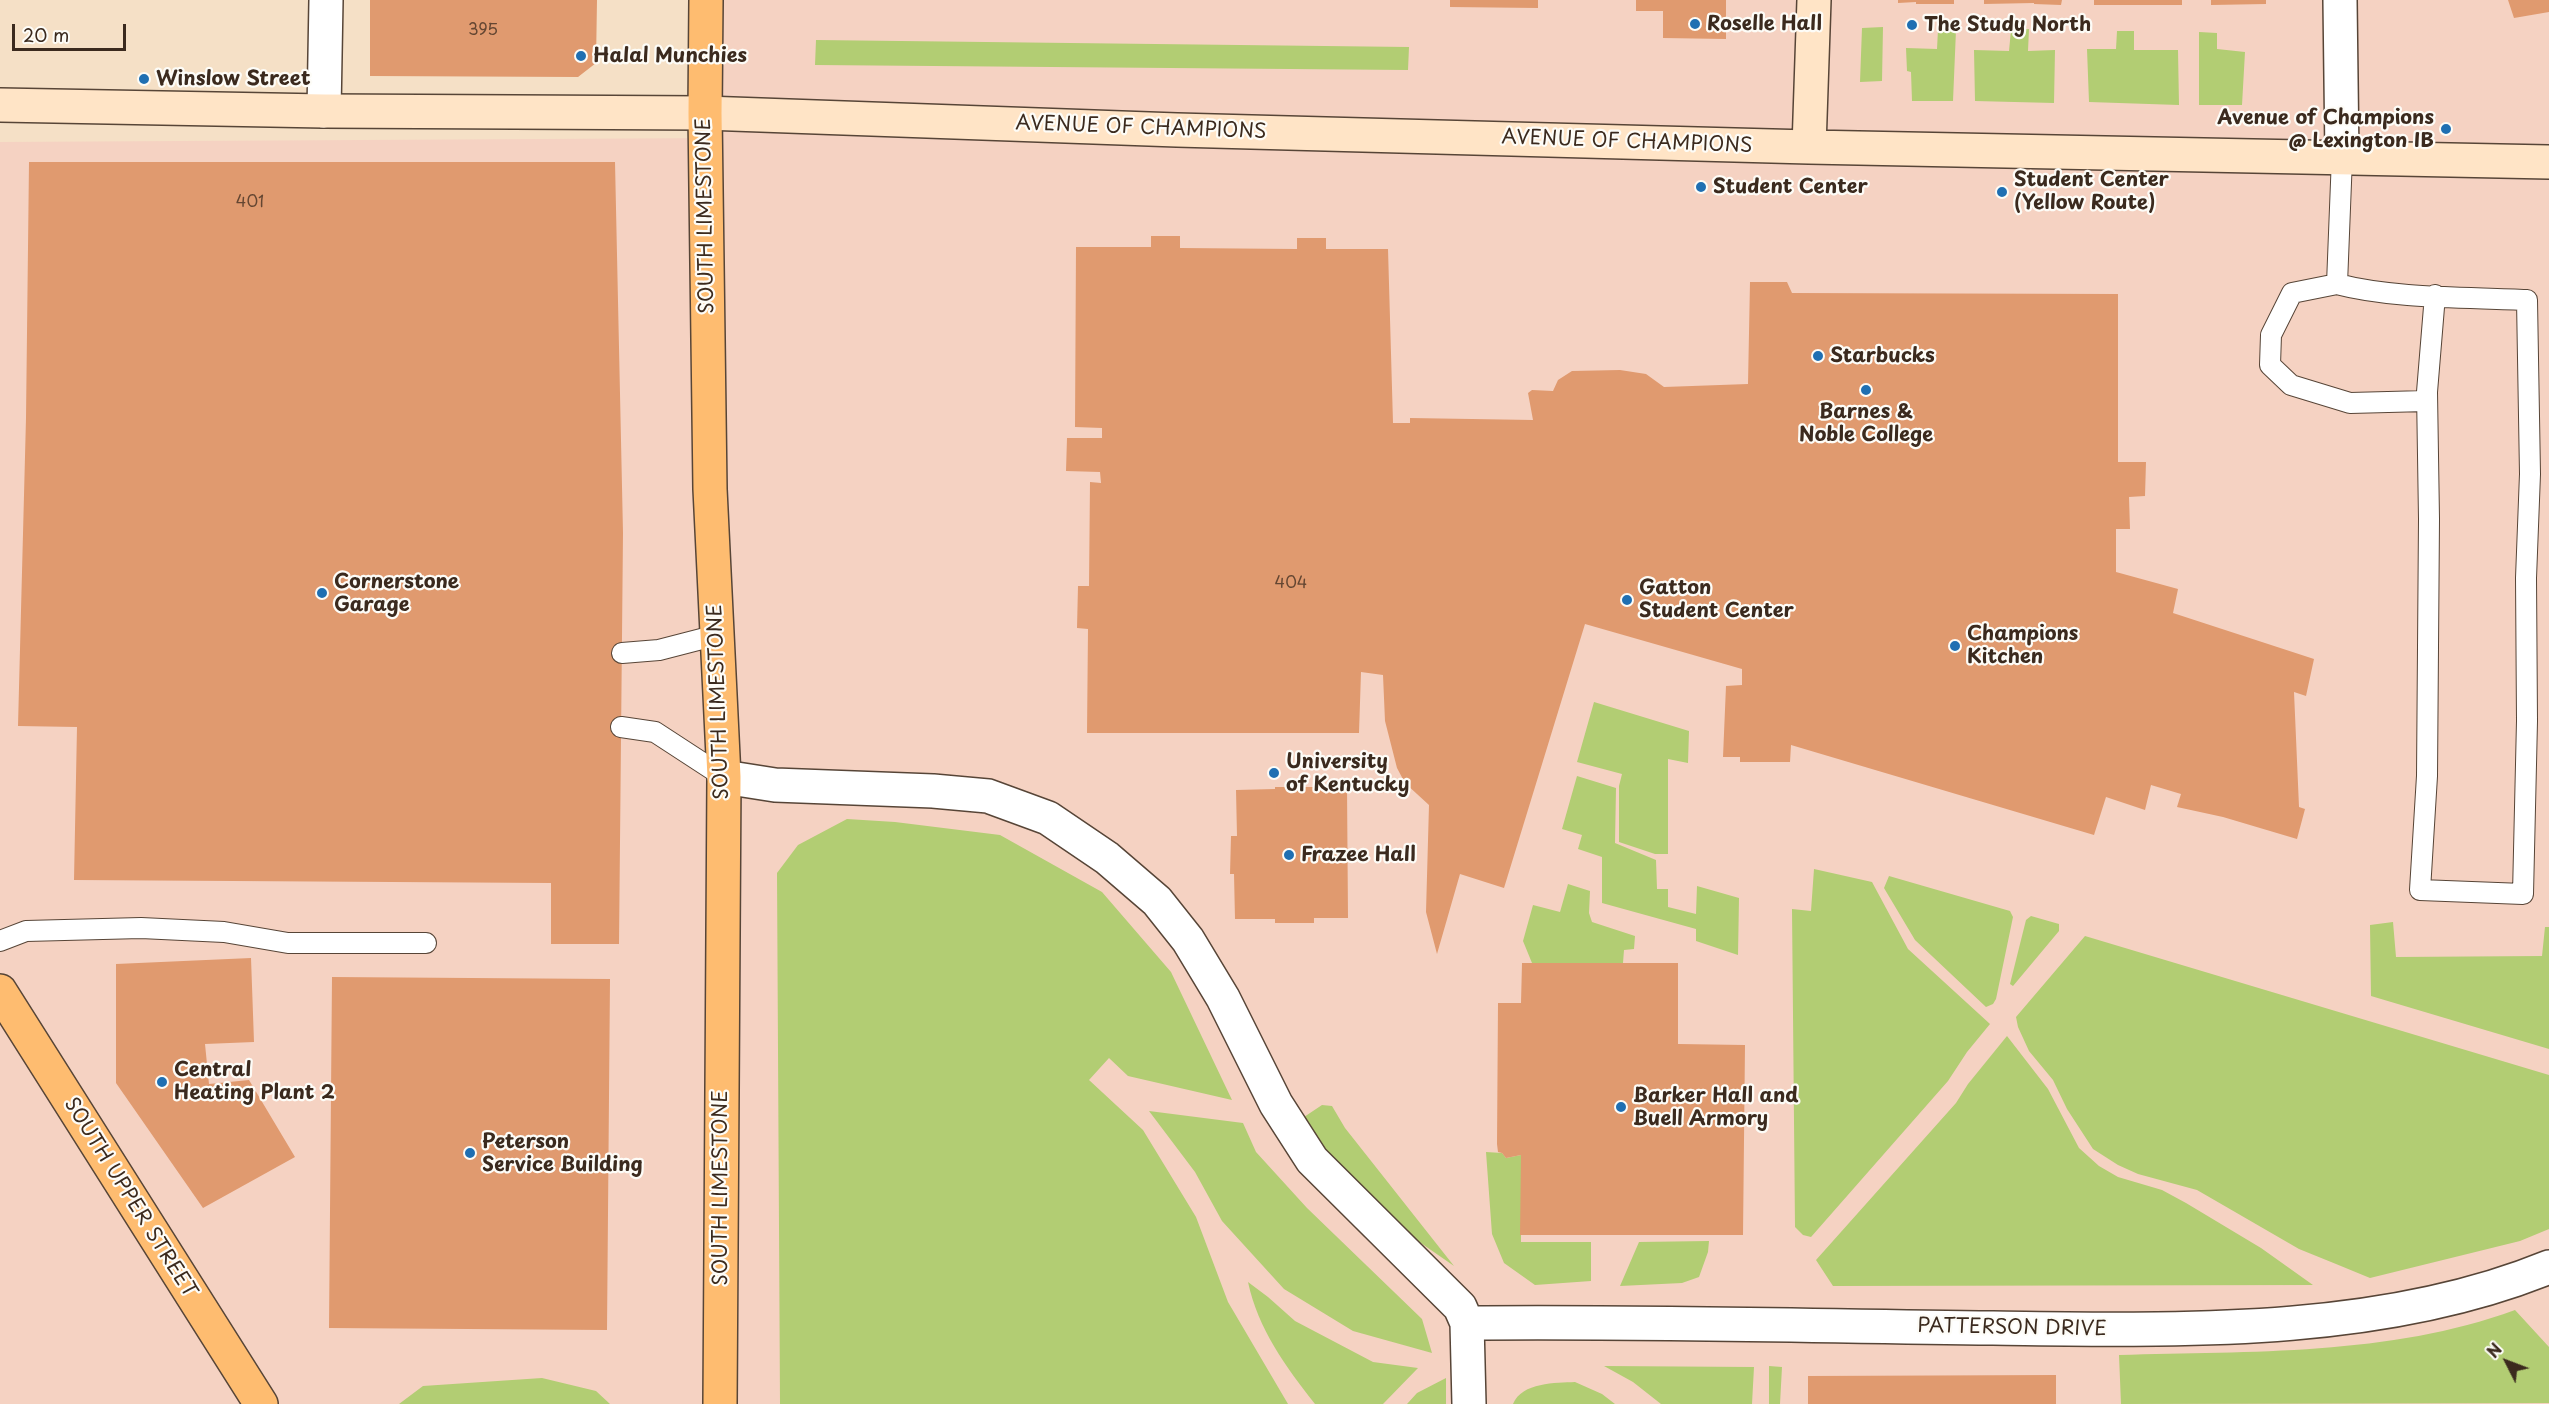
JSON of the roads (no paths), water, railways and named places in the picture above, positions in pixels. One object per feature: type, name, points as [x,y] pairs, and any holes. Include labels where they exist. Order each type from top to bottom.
[{"type":"main road","name":"SOUTH LIMESTONE","points":[[706,0],[705,112],[710,489],[724,777],[720,1404]]},
{"type":"main road","points":[[1809,147],[1814,0]]},
{"type":"main road","points":[[0,105],[324,111],[705,112]]},
{"type":"main road","name":"AVENUE OF CHAMPIONS","points":[[705,112],[1176,130],[1809,147],[2549,162]]},
{"type":"main road","name":"SOUTH UPPER STREET","points":[[2,1000],[261,1404]]},
{"type":"street","points":[[324,111],[326,0]]},
{"type":"street","points":[[2340,0],[2342,157]]},
{"type":"street","points":[[724,777],[775,785],[933,791],[988,796],[1048,818],[1107,858],[1157,901],[1188,940],[1223,998],[1276,1104],[1312,1160],[1460,1307],[1467,1323],[1469,1404]]},
{"type":"street","name":"PATTERSON DRIVE","points":[[1467,1323],[2164,1330],[2369,1315],[2443,1302],[2517,1281],[2549,1267]]},
{"type":"lane","points":[[2337,284],[2342,157]]},
{"type":"lane","points":[[2427,401],[2350,403],[2291,385],[2270,365],[2271,335],[2292,293],[2337,284],[2363,290],[2527,300],[2530,474],[2526,578],[2527,721],[2523,894],[2420,890],[2427,776],[2429,519],[2427,401],[2435,295]]},
{"type":"lane","points":[[622,653],[659,650],[717,635]]},
{"type":"lane","points":[[621,727],[655,732],[724,777]]},
{"type":"lane","points":[[0,941],[26,931],[141,928],[224,932],[288,943],[426,943]]},
{"type":"place","name":"Roselle Hall","points":[[1695,24]]},
{"type":"place","name":"The Study North","points":[[1912,25]]},
{"type":"place","name":"Halal Munchies","points":[[581,56]]},
{"type":"place","name":"Winslow Street","points":[[144,79]]},
{"type":"place","name":"Avenue of Champions @ Lexington IB","points":[[2446,129]]},
{"type":"place","name":"Student Center","points":[[1701,187]]},
{"type":"place","name":"Student Center (Yellow Route)","points":[[2002,192]]},
{"type":"place","name":"Starbucks","points":[[1818,356]]},
{"type":"place","name":"Barnes & Noble College","points":[[1866,390]]},
{"type":"place","name":"Cornerstone Garage","points":[[322,593]]},
{"type":"place","name":"Gatton Student Center","points":[[1627,600]]},
{"type":"place","name":"Champions Kitchen","points":[[1955,646]]},
{"type":"place","name":"University of Kentucky","points":[[1274,773]]},
{"type":"place","name":"Frazee Hall","points":[[1289,855]]},
{"type":"place","name":"Central Heating Plant 2","points":[[162,1082]]},
{"type":"place","name":"Barker Hall and Buell Armory","points":[[1621,1107]]},
{"type":"place","name":"Peterson Service Building","points":[[470,1153]]}]
